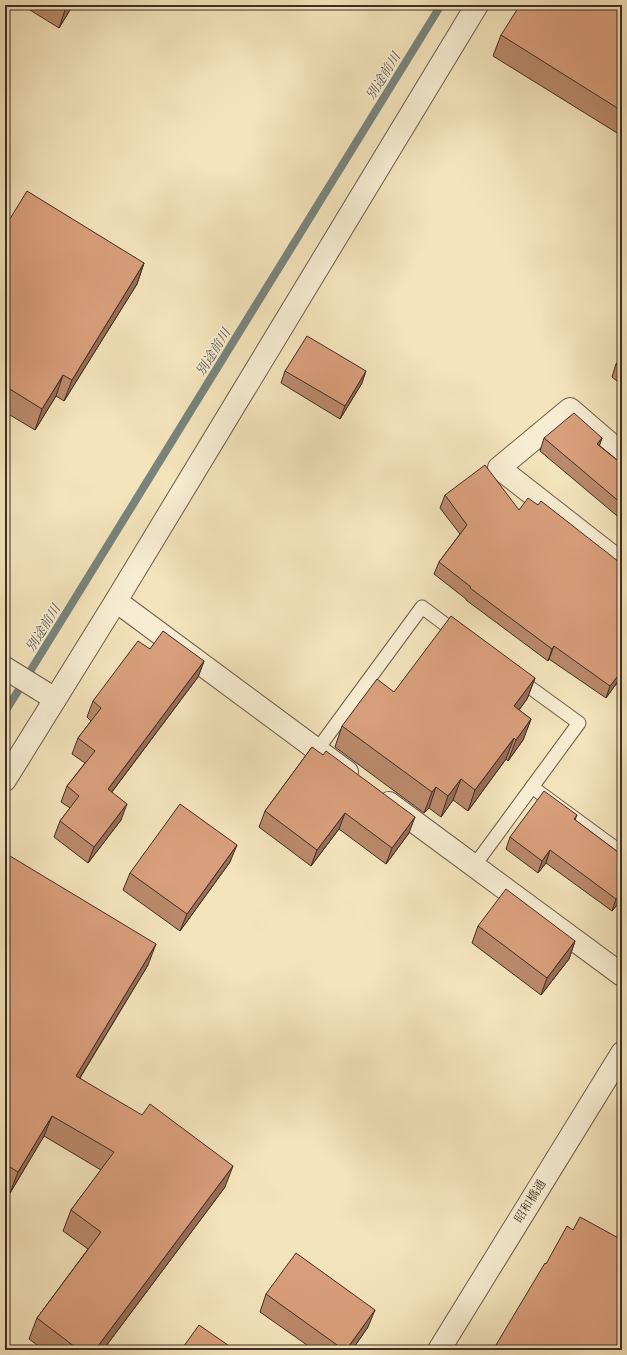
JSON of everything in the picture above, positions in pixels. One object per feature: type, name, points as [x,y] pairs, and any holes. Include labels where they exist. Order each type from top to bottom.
[{"type":"street","points":[[5,780],[116,601],[477,5]]},
{"type":"street","points":[[622,454],[570,409],[499,468],[622,564]]},
{"type":"street","points":[[116,601],[622,975]]},
{"type":"street","points":[[5,668],[55,699]]},
{"type":"street","name":"昭和橋通","points":[[439,1350],[622,1053]]},
{"type":"lane","points":[[317,750],[422,608],[466,640]]},
{"type":"lane","points":[[474,866],[580,723],[510,672]]},
{"type":"lane","points":[[532,787],[622,853]]},
{"type":"building","points":[[57,5],[69,5],[65,10]]},
{"type":"building","points":[[520,5],[622,5],[622,111],[501,35]]},
{"type":"building","points":[[27,191],[144,263],[72,380],[63,375],[42,409],[5,386],[5,227]]},
{"type":"building","points":[[307,336],[366,371],[345,406],[285,371]]},
{"type":"building","points":[[622,357],[622,369],[616,364]]},
{"type":"building","points":[[574,413],[602,438],[597,444],[622,464],[622,504],[544,438]]},
{"type":"building","points":[[485,465],[519,510],[528,498],[538,505],[541,501],[622,563],[622,673],[621,672],[610,686],[554,646],[552,649],[470,588],[471,587],[439,562],[467,525],[445,495]]},
{"type":"building","points":[[451,616],[535,678],[514,706],[531,719],[516,740],[514,738],[475,790],[461,779],[448,796],[436,787],[432,792],[342,726],[377,679],[394,692]]},
{"type":"building","points":[[163,631],[204,661],[108,789],[127,804],[94,847],[60,821],[79,796],[67,786],[95,751],[78,738],[101,708],[93,701],[138,641],[150,649]]},
{"type":"building","points":[[312,747],[323,755],[326,751],[415,817],[392,848],[345,813],[317,850],[265,811]]},
{"type":"building","points":[[544,791],[577,815],[574,819],[622,855],[622,893],[616,899],[550,850],[542,861],[510,837]]},
{"type":"building","points":[[180,804],[237,845],[187,914],[130,873]]},
{"type":"building","points":[[5,853],[156,944],[76,1076],[142,1115],[150,1104],[233,1166],[95,1350],[79,1350],[37,1318],[101,1232],[71,1210],[114,1152],[52,1116],[18,1172],[5,1164]]},
{"type":"building","points":[[506,889],[575,941],[547,978],[478,926]]},
{"type":"building","points":[[580,1217],[622,1240],[622,1350],[493,1350],[545,1263],[546,1264],[567,1226],[573,1230]]},
{"type":"building","points":[[296,1253],[375,1310],[346,1350],[266,1294]]},
{"type":"building","points":[[199,1325],[235,1350],[181,1350]]},
{"type":"waterway","name":"別途前川","points":[[5,712],[441,5]]}]
